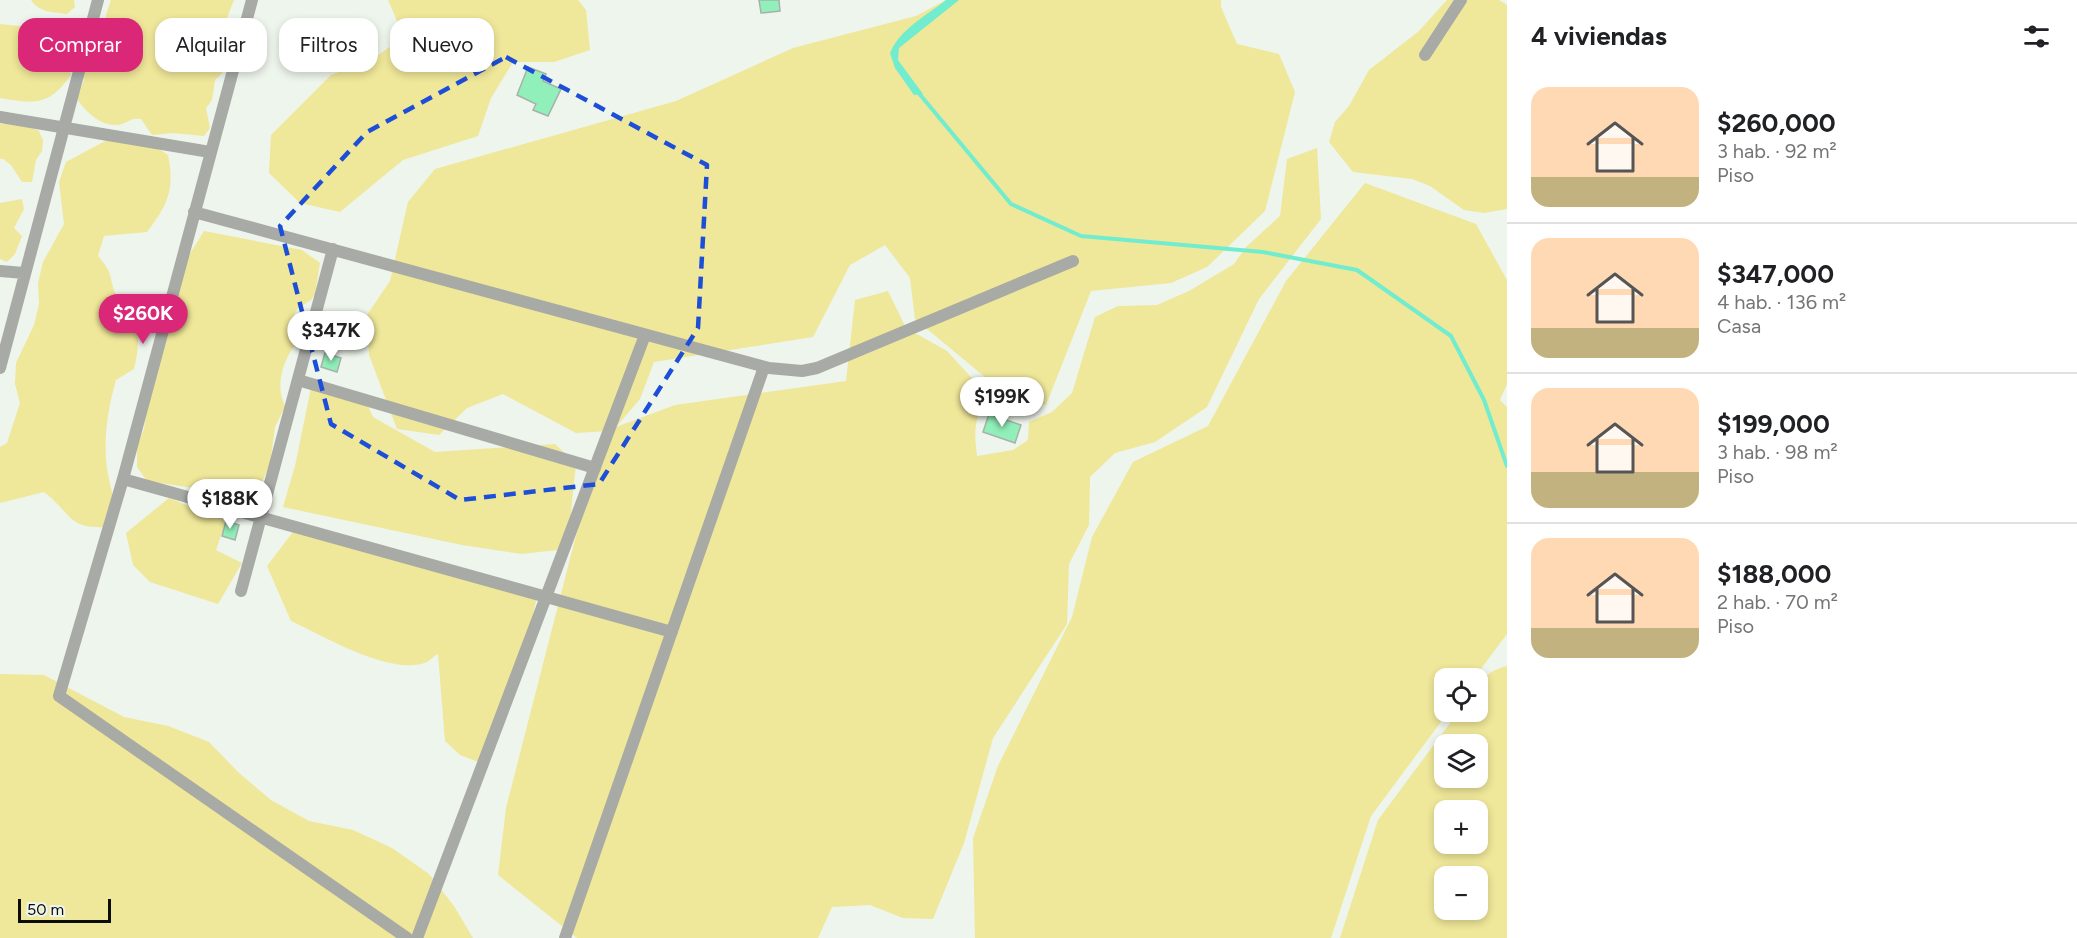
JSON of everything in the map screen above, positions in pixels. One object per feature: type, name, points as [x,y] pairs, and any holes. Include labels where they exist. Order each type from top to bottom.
[{"type":"street","points":[[0,368],[62,127],[98,0]]},
{"type":"street","points":[[252,0],[123,479],[59,696],[407,938]]},
{"type":"street","points":[[1425,55],[1461,0]]},
{"type":"street","points":[[0,117],[210,152]]},
{"type":"street","points":[[194,212],[764,367],[802,371],[817,368],[1073,261]]},
{"type":"street","points":[[241,591],[333,249]]},
{"type":"street","points":[[0,271],[24,273]]},
{"type":"street","points":[[417,938],[645,334]]},
{"type":"street","points":[[565,938],[764,367]]},
{"type":"street","points":[[298,380],[595,468]]},
{"type":"street","points":[[123,479],[672,632]]},
{"type":"highlighted area","points":[[506,57],[707,165],[698,328],[599,484],[460,500],[331,424],[280,226],[367,132]]},
{"type":"shaded area","points":[[31,0],[74,0],[75,7],[67,14],[52,12],[43,10]]},
{"type":"shaded area","points":[[111,0],[234,0],[227,18],[155,18],[155,72],[223,72],[215,80],[212,100],[206,108],[210,128],[204,136],[173,133],[152,135],[141,119],[133,119],[122,124],[108,124],[96,119],[77,99],[84,80],[82,72],[143,72],[143,18],[106,18]]},
{"type":"shaded area","points":[[388,0],[578,0],[586,10],[590,50],[554,62],[513,62],[491,98],[478,136],[403,160],[340,212],[300,203],[269,173],[271,135],[331,75],[339,72],[378,72],[378,55],[390,47],[390,72],[494,72],[494,18],[396,18]]},
{"type":"shaded area","points":[[946,0],[1221,0],[1221,7],[1237,44],[1279,54],[1295,92],[1265,211],[1207,267],[1171,283],[1091,291],[1046,405],[1009,397],[915,319],[910,278],[885,245],[850,265],[813,337],[654,362],[640,399],[616,427],[675,405],[846,381],[855,300],[888,291],[906,328],[947,351],[990,398],[980,411],[976,425],[977,456],[1013,450],[1028,440],[1029,422],[1052,412],[1072,393],[1095,317],[1118,306],[1157,305],[1189,291],[1234,264],[1246,247],[1280,216],[1287,159],[1317,148],[1321,219],[1259,299],[1207,407],[1155,442],[1115,453],[1090,477],[1089,525],[1069,564],[1067,624],[993,738],[964,843],[933,919],[903,918],[870,905],[832,907],[818,938],[577,938],[498,875],[506,808],[580,520],[582,495],[601,434],[608,431],[576,433],[503,394],[467,408],[439,435],[397,429],[369,355],[367,315],[390,281],[408,202],[435,169],[676,101],[793,48],[916,16]]},
{"type":"shaded area","points":[[946,0],[959,0],[899,48],[898,60],[923,94],[914,95],[895,68],[890,53],[894,44],[907,30]]},
{"type":"shaded area","points":[[1447,0],[1499,0],[1507,5],[1507,209],[1484,213],[1464,210],[1430,186],[1412,179],[1353,172],[1329,142],[1335,122],[1349,106],[1369,70],[1419,31]]},
{"type":"shaded area","points":[[0,24],[18,26],[18,72],[71,72],[71,75],[56,93],[40,100],[32,102],[0,98]]},
{"type":"shaded area","points":[[19,122],[39,131],[43,140],[42,151],[36,160],[32,182],[22,182],[11,165],[0,159],[0,124]]},
{"type":"shaded area","points":[[107,140],[150,143],[168,155],[171,178],[165,205],[147,232],[104,236],[98,256],[109,271],[116,296],[133,318],[138,339],[134,369],[116,380],[109,413],[106,457],[113,497],[112,518],[109,527],[95,527],[77,523],[44,492],[0,503],[0,447],[7,443],[20,403],[15,384],[16,363],[34,325],[39,304],[38,283],[43,262],[64,224],[59,182],[66,162]]},
{"type":"shaded area","points":[[1365,183],[1476,224],[1507,280],[1507,384],[1500,400],[1507,407],[1507,634],[1482,668],[1434,668],[1434,722],[1441,722],[1371,816],[1331,938],[975,938],[973,838],[998,766],[1072,617],[1092,537],[1133,462],[1208,426],[1286,281]]},
{"type":"shaded area","points":[[22,199],[24,209],[14,228],[22,236],[15,254],[7,262],[0,259],[0,203]]},
{"type":"shaded area","points":[[204,231],[302,250],[320,263],[315,294],[311,300],[297,309],[293,317],[298,340],[282,372],[280,389],[285,406],[275,427],[270,464],[261,484],[254,491],[233,494],[147,481],[137,467],[137,446],[144,429],[150,378],[185,262]]},
{"type":"shaded area","points":[[312,383],[364,397],[373,417],[435,452],[555,444],[576,464],[567,549],[521,554],[462,545],[283,507],[295,466]]},
{"type":"shaded area","points":[[169,498],[226,521],[216,550],[242,563],[218,604],[150,582],[133,565],[126,533]]},
{"type":"shaded area","points":[[296,528],[537,597],[522,659],[481,763],[460,755],[445,741],[438,654],[427,662],[412,665],[377,660],[339,645],[291,621],[267,566]]},
{"type":"shaded area","points":[[1507,666],[1507,938],[1340,938],[1378,820],[1434,745],[1434,788],[1488,788],[1488,734],[1442,734],[1451,722],[1488,722],[1488,674]]},
{"type":"shaded area","points":[[0,674],[44,675],[124,717],[168,726],[209,742],[239,773],[271,800],[309,821],[353,830],[392,848],[429,874],[454,906],[473,938],[0,938]]},
{"type":"building","points":[[759,0],[779,0],[780,11],[761,13]]},
{"type":"building","points":[[528,67],[546,74],[543,81],[561,89],[548,116],[533,110],[536,104],[517,95]]},
{"type":"building","points":[[325,353],[341,358],[337,372],[321,367]]},
{"type":"building","points":[[989,414],[1021,425],[1015,443],[983,432]]},
{"type":"building","points":[[226,521],[239,525],[235,540],[222,536]]},
{"type":"waterway","points":[[917,91],[1011,204],[1081,236],[1263,252],[1357,270],[1451,336],[1484,400],[1507,466]]}]
